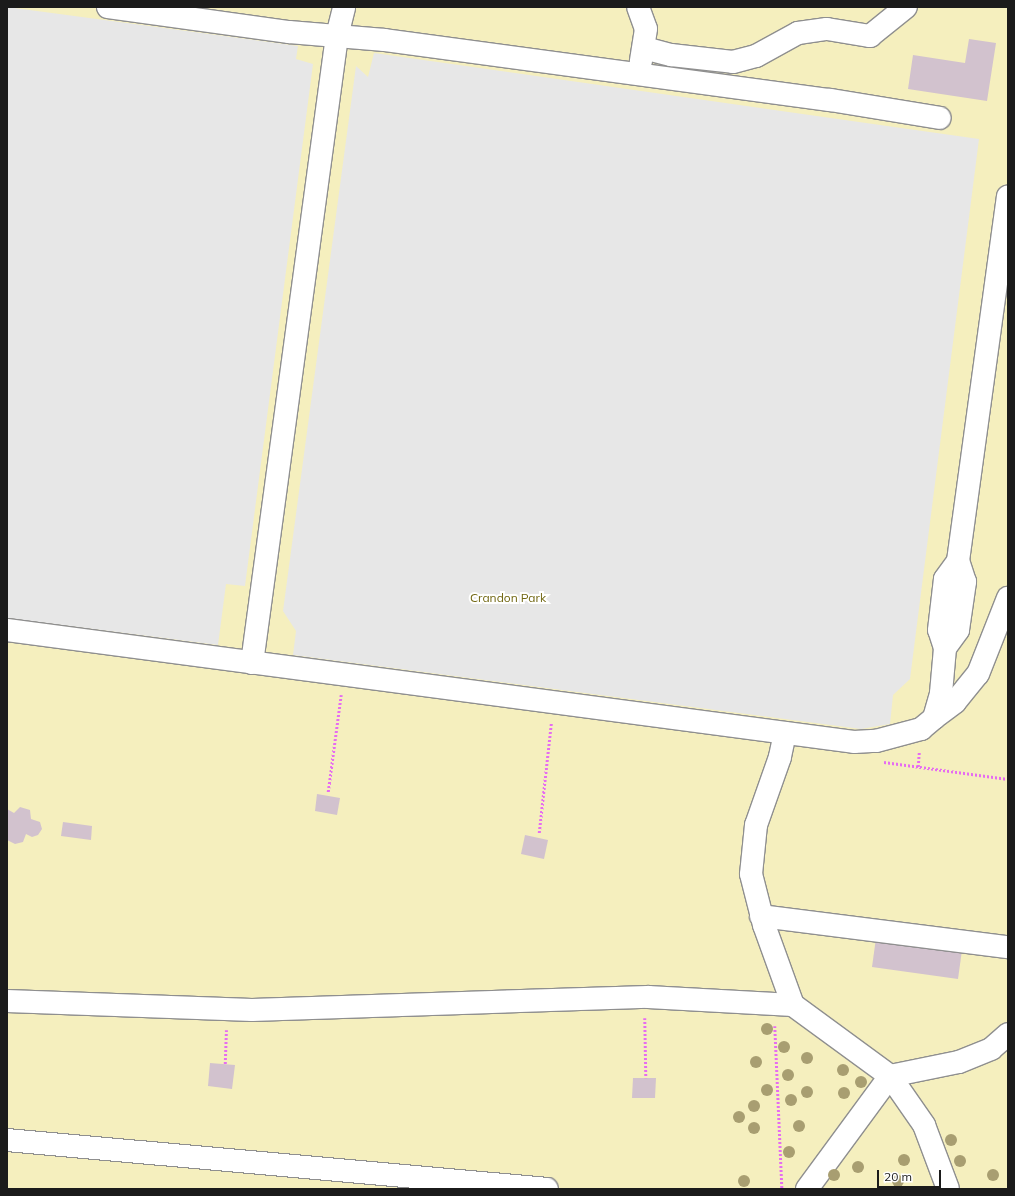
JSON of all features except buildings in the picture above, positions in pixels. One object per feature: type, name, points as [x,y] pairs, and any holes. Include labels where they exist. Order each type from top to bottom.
[{"type":"street","points":[[108,7],[337,36],[385,40],[830,100],[940,118]]},
{"type":"street","points":[[252,663],[337,36],[344,7]]},
{"type":"street","points":[[638,7],[646,29],[644,48],[638,75]]},
{"type":"street","points":[[644,48],[672,55],[733,62],[756,56],[798,33],[827,29],[870,36],[906,7]]},
{"type":"street","points":[[934,718],[940,693],[946,648],[958,630],[965,582],[958,561],[1008,196]]},
{"type":"street","points":[[7,630],[854,742],[876,751],[921,729],[955,702],[978,674],[992,645],[1008,598]]},
{"type":"street","points":[[784,1004],[751,874],[756,825],[780,757],[785,733]]},
{"type":"street","points":[[761,916],[1008,947]]},
{"type":"street","points":[[7,1001],[226,1009],[645,997],[784,1004],[890,1076],[924,1125],[948,1189]]},
{"type":"street","points":[[808,1189],[890,1076],[959,1062],[991,1049],[1008,1034]]},
{"type":"street","points":[[7,1140],[547,1189]]},
{"type":"path","points":[[328,792],[342,691]]},
{"type":"path","points":[[539,833],[552,719]]},
{"type":"path","points":[[876,751],[1008,779]]},
{"type":"path","points":[[645,997],[646,1078]]},
{"type":"path","points":[[782,1189],[777,1112],[784,1004]]},
{"type":"path","points":[[225,1064],[226,1009]]},
{"type":"green space","name":"Crandon Park","points":[[7,7],[1008,7],[1008,1189],[7,1189]]},
{"type":"shaded area","points":[[7,7],[298,46],[296,59],[313,64],[245,586],[226,584],[218,645],[7,618]]},
{"type":"shaded area","points":[[374,53],[979,139],[910,679],[893,695],[890,724],[861,729],[293,655],[296,631],[283,611],[356,66],[368,77]]}]
